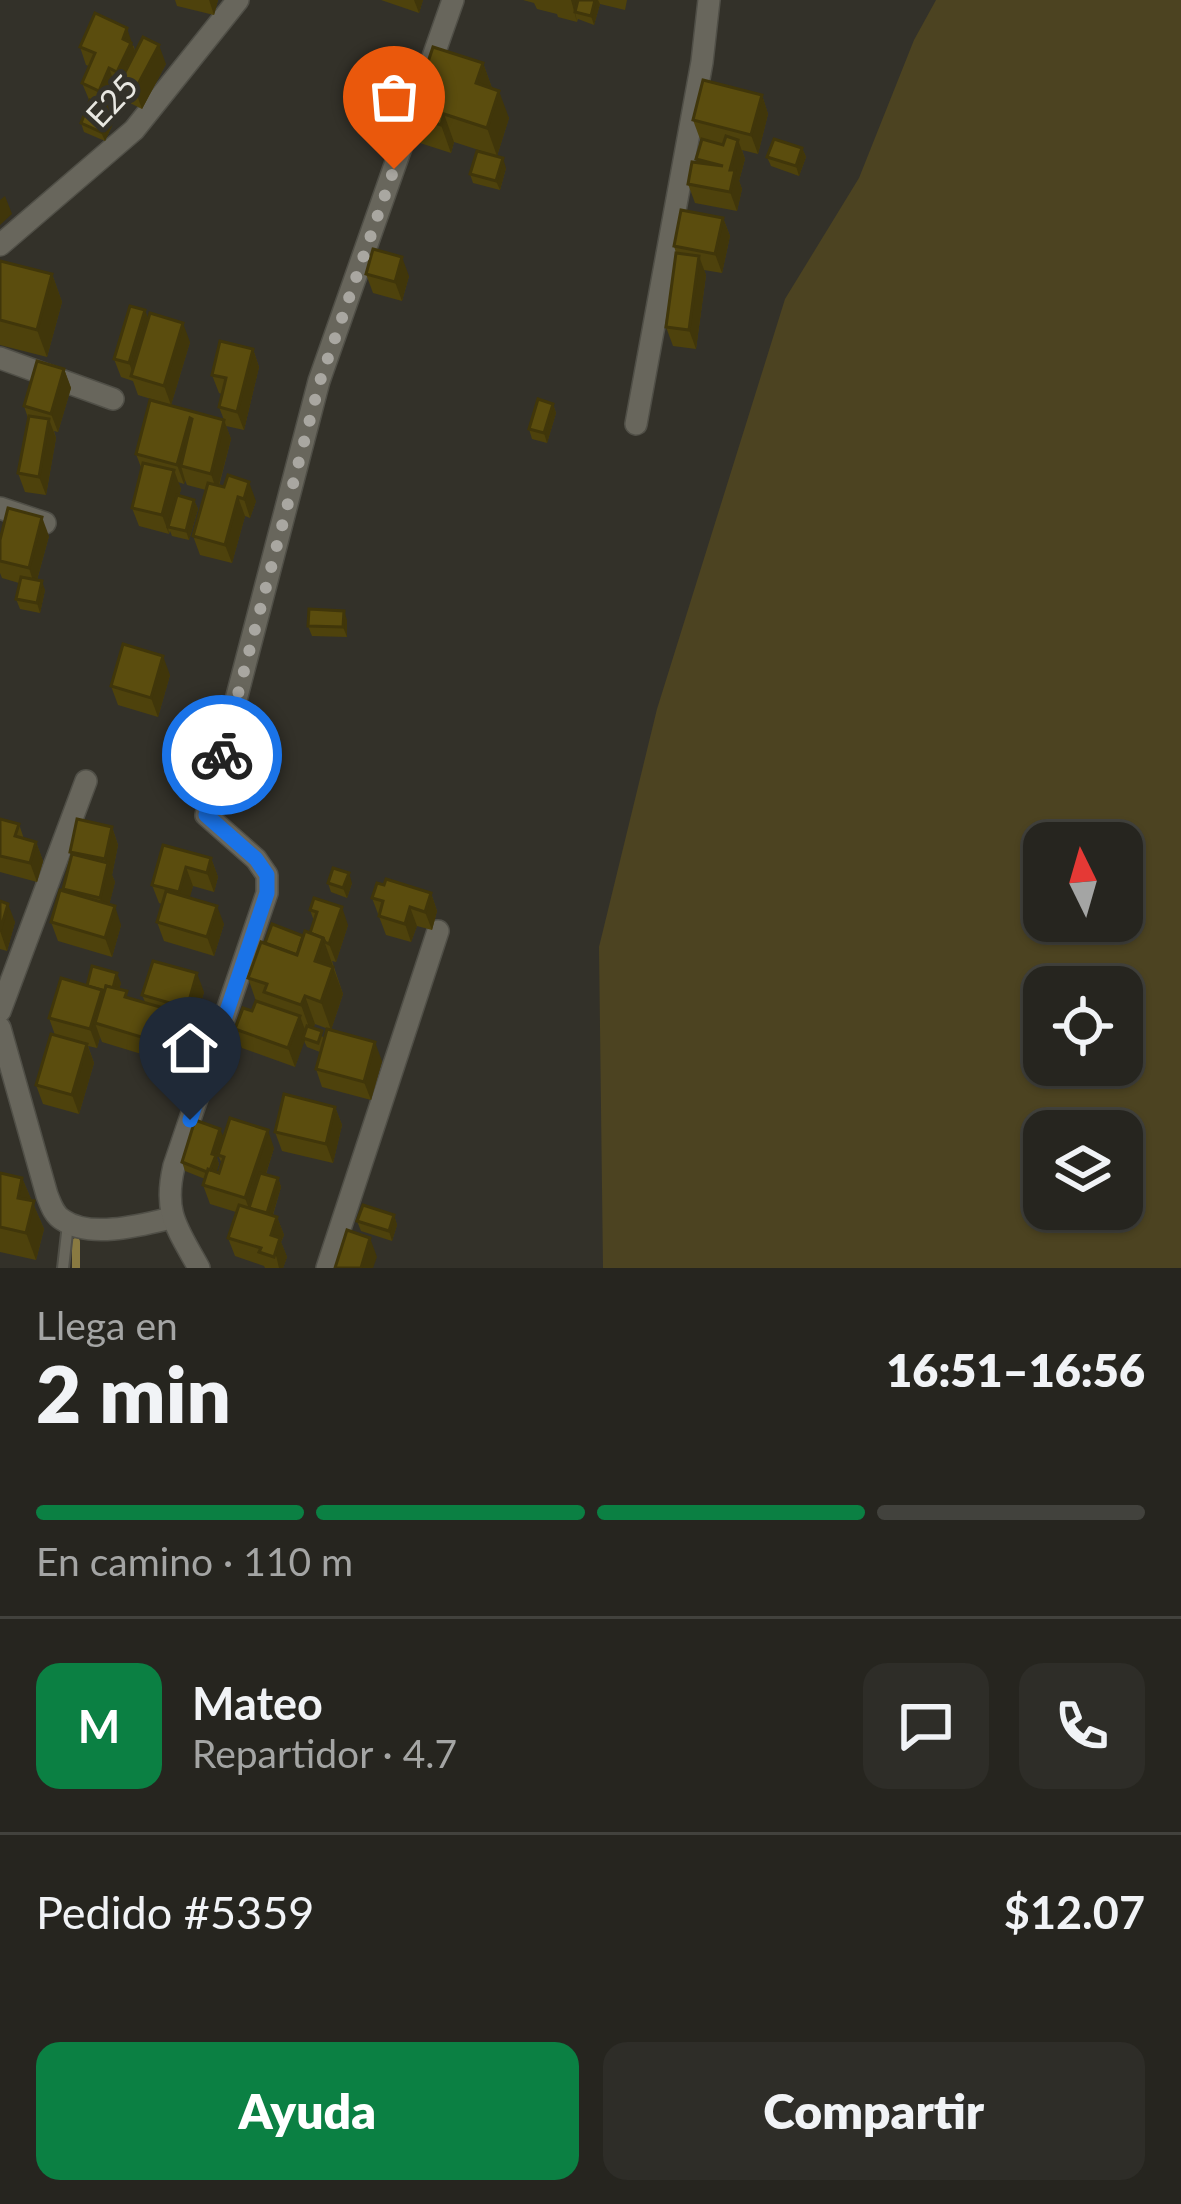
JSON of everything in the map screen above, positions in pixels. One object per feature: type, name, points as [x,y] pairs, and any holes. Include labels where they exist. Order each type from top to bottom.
[{"type":"street","name":"E25","points":[[8,238],[134,130],[238,0]]},
{"type":"street","points":[[199,1268],[171,1218],[169,1189],[267,893],[267,875],[256,859],[206,815],[320,381],[453,0]]},
{"type":"street","points":[[636,424],[702,62],[709,0]]},
{"type":"street","points":[[0,358],[113,399]]},
{"type":"street","points":[[0,508],[46,523]]},
{"type":"street","points":[[0,1012],[86,781]]},
{"type":"street","points":[[327,1268],[438,932]]},
{"type":"street","points":[[0,1028],[47,1196],[57,1216],[85,1227],[126,1228],[171,1218]]},
{"type":"lane","points":[[63,1268],[68,1224]]},
{"type":"shaded area","points":[[936,0],[1181,0],[1181,1268],[603,1268],[599,947],[657,709],[785,299],[859,178],[914,40]]},
{"type":"building","points":[[578,0],[595,0],[591,16],[575,12]]},
{"type":"building","points":[[95,13],[127,28],[123,39],[131,43],[117,72],[109,68],[99,91],[82,83],[95,53],[80,47]]},
{"type":"building","points":[[143,37],[159,45],[135,90],[120,82]]},
{"type":"building","points":[[433,47],[483,63],[476,83],[499,91],[487,128],[444,114],[441,125],[410,116]]},
{"type":"building","points":[[703,80],[762,95],[751,135],[693,120]]},
{"type":"building","points":[[90,100],[111,110],[101,132],[81,123]]},
{"type":"building","points":[[726,136],[738,140],[730,192],[688,184],[692,162],[723,166],[696,159],[702,139],[723,145]]},
{"type":"building","points":[[774,139],[802,148],[796,166],[767,157]]},
{"type":"building","points":[[477,151],[503,158],[496,181],[470,174]]},
{"type":"building","points":[[681,210],[723,218],[715,254],[674,246]]},
{"type":"building","points":[[373,249],[402,257],[395,282],[366,274]]},
{"type":"building","points":[[676,253],[699,256],[689,330],[666,327]]},
{"type":"building","points":[[0,261],[52,274],[37,330],[0,320]]},
{"type":"building","points":[[130,306],[145,310],[129,363],[114,359]]},
{"type":"building","points":[[150,313],[183,323],[164,386],[131,376]]},
{"type":"building","points":[[220,341],[253,349],[237,412],[219,407],[226,378],[212,375]]},
{"type":"building","points":[[37,361],[64,369],[51,414],[24,406]]},
{"type":"building","points":[[538,399],[553,404],[544,433],[529,429]]},
{"type":"building","points":[[150,400],[224,420],[211,474],[181,466],[190,418],[177,465],[136,454]]},
{"type":"building","points":[[29,416],[49,419],[39,477],[18,473]]},
{"type":"building","points":[[143,463],[174,470],[162,515],[132,508]]},
{"type":"building","points":[[228,475],[249,482],[244,499],[238,497],[225,545],[193,536],[208,483],[224,487]]},
{"type":"building","points":[[177,495],[194,500],[186,531],[168,527]]},
{"type":"building","points":[[8,508],[42,517],[29,568],[0,561]]},
{"type":"building","points":[[21,577],[42,581],[37,603],[16,599]]},
{"type":"building","points":[[309,609],[344,611],[343,627],[308,626]]},
{"type":"building","points":[[123,644],[163,656],[151,698],[111,686]]},
{"type":"building","points":[[0,819],[19,824],[15,836],[36,842],[30,863],[0,856]]},
{"type":"building","points":[[77,819],[112,827],[105,859],[70,852]]},
{"type":"building","points":[[163,845],[211,858],[207,873],[186,867],[179,892],[152,885]]},
{"type":"building","points":[[72,854],[108,863],[100,898],[63,889]]},
{"type":"building","points":[[333,868],[349,873],[343,888],[328,883]]},
{"type":"building","points":[[386,879],[431,893],[425,912],[410,907],[405,924],[379,916],[383,901],[372,898],[377,883],[384,885]]},
{"type":"building","points":[[60,890],[115,906],[105,938],[51,922]]},
{"type":"building","points":[[166,891],[217,906],[207,937],[157,922]]},
{"type":"building","points":[[314,898],[342,907],[329,944],[310,933],[317,912],[310,910]]},
{"type":"building","points":[[0,901],[8,904],[0,931]]},
{"type":"building","points":[[272,924],[303,936],[297,955],[265,943]]},
{"type":"building","points":[[305,931],[323,938],[315,961],[333,967],[321,1002],[305,996],[301,1005],[264,992],[267,984],[248,978],[261,942],[297,955]]},
{"type":"building","points":[[153,961],[197,973],[187,1008],[142,995]]},
{"type":"building","points":[[92,966],[117,973],[113,988],[106,986],[105,991],[87,986]]},
{"type":"building","points":[[61,978],[102,990],[90,1029],[49,1018]]},
{"type":"building","points":[[106,986],[127,991],[125,997],[174,1011],[164,1044],[95,1023]]},
{"type":"building","points":[[256,1001],[300,1016],[288,1048],[235,1029],[243,1008],[252,1011]]},
{"type":"building","points":[[307,1026],[322,1031],[318,1043],[303,1038]]},
{"type":"building","points":[[327,1029],[375,1042],[364,1082],[316,1069]]},
{"type":"building","points":[[51,1034],[87,1044],[72,1095],[36,1085]]},
{"type":"building","points":[[284,1094],[335,1107],[326,1144],[275,1132]]},
{"type":"building","points":[[230,1118],[268,1130],[245,1198],[203,1185],[208,1169],[219,1173],[224,1157],[218,1155]]},
{"type":"building","points":[[195,1120],[220,1129],[212,1154],[216,1155],[207,1172],[182,1162]]},
{"type":"building","points":[[0,1173],[22,1178],[18,1198],[34,1201],[26,1233],[0,1227]]},
{"type":"building","points":[[260,1173],[278,1178],[267,1213],[249,1208]]},
{"type":"building","points":[[239,1205],[277,1217],[271,1235],[280,1238],[274,1257],[228,1238]]},
{"type":"building","points":[[363,1205],[394,1215],[389,1231],[357,1221]]},
{"type":"building","points":[[347,1230],[370,1238],[361,1268],[335,1268]]},
{"type":"waterway","points":[[76,1242],[76,1268]]},
{"type":"way so far","points":[[222,755],[320,381],[394,169]]},
{"type":"route","points":[[190,1120],[267,893],[267,875],[256,859],[206,815],[222,755]]}]
